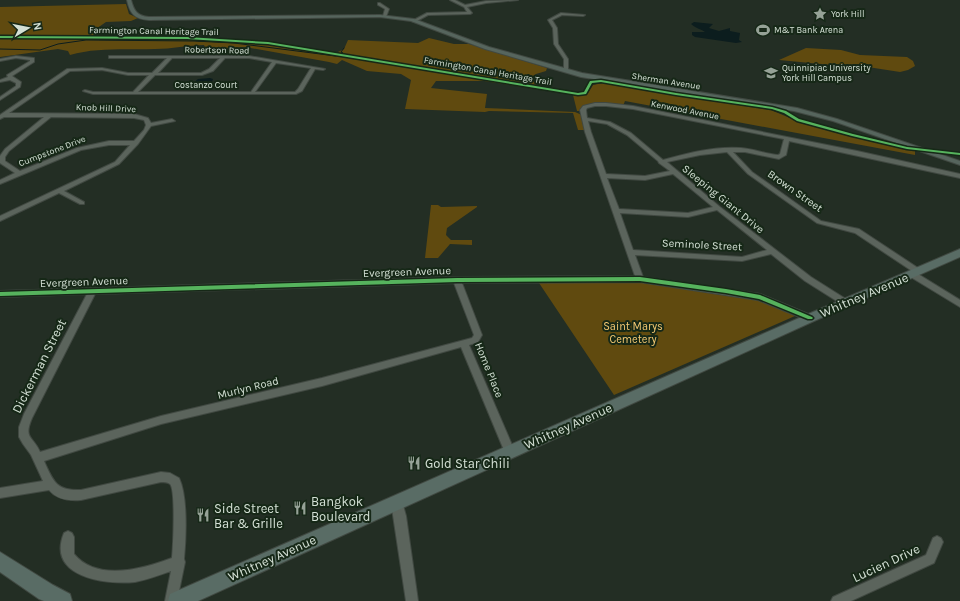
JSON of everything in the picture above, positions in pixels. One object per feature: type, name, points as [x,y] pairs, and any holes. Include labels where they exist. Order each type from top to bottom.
[{"type":"highway","name":"Whitney Avenue","points":[[177,601],[810,318],[960,253]]},
{"type":"highway","points":[[0,561],[46,592],[63,601]]},
{"type":"main road","name":"Sherman Avenue","points":[[130,0],[134,14],[151,19],[385,16],[414,21],[478,45],[566,71],[610,80],[805,111],[836,120],[960,163]]},
{"type":"street","points":[[414,21],[427,14],[469,13],[470,11],[464,6],[452,0]]},
{"type":"street","points":[[464,6],[486,2],[516,0]]},
{"type":"street","points":[[379,4],[387,9],[385,16]]},
{"type":"street","points":[[566,71],[566,59],[556,44],[555,28],[550,20],[554,16],[561,14],[583,15]]},
{"type":"street","points":[[0,60],[26,57],[32,59],[32,62],[37,64],[22,68],[9,76],[11,78]]},
{"type":"street","name":"Robertson Road","points":[[111,57],[249,57],[323,69]]},
{"type":"street","points":[[134,93],[171,57]]},
{"type":"street","points":[[1,116],[69,70],[102,69],[128,74],[208,73],[224,57]]},
{"type":"street","points":[[252,93],[274,62]]},
{"type":"street","name":"Costanzo Court","points":[[85,91],[93,93],[296,93],[300,90],[313,68]]},
{"type":"street","points":[[0,81],[11,78],[19,83],[18,87],[0,99]]},
{"type":"street","name":"Kenwood Avenue","points":[[585,118],[583,110],[585,107],[598,104],[610,104],[787,139],[960,176]]},
{"type":"street","points":[[19,174],[2,162],[2,157],[7,150],[50,115]]},
{"type":"street","name":"Knob Hill Drive","points":[[0,219],[117,162],[136,143],[149,125],[146,119],[134,116],[1,116]]},
{"type":"street","points":[[585,118],[603,176],[640,279]]},
{"type":"street","name":"Sleeping Giant Drive","points":[[585,118],[619,128],[629,134],[661,162],[772,251],[808,279],[846,303]]},
{"type":"street","points":[[149,125],[172,121]]},
{"type":"street","points":[[661,162],[702,152],[741,150],[779,157],[783,155],[787,139]]},
{"type":"street","name":"Cumpstone Drive","points":[[0,182],[78,149],[93,145],[136,143]]},
{"type":"street","name":"Brown Street","points":[[729,151],[750,173],[819,222],[828,226],[848,228],[858,231],[960,304]]},
{"type":"street","points":[[603,176],[645,178],[674,172]]},
{"type":"street","points":[[60,191],[82,203]]},
{"type":"street","points":[[616,211],[688,215],[718,208]]},
{"type":"street","name":"Seminole Street","points":[[631,252],[742,259],[772,251]]},
{"type":"street","name":"Evergreen Avenue","points":[[0,294],[457,280],[640,279],[760,297],[810,318]]},
{"type":"street","name":"Home Place","points":[[457,280],[478,335],[475,340],[464,343],[510,452]]},
{"type":"street","name":"Dickerman Street","points":[[50,485],[34,450],[24,437],[26,422],[92,292]]},
{"type":"street","name":"Murlyn Road","points":[[37,458],[161,420],[322,382],[464,343]]},
{"type":"street","points":[[0,493],[50,485],[60,494],[73,496],[156,478],[171,478],[175,482],[177,489],[180,518],[179,562],[171,601]]},
{"type":"street","points":[[397,502],[412,601]]},
{"type":"street","points":[[68,537],[67,552],[70,560],[82,569],[96,574],[118,577],[137,576],[150,573],[179,562]]},
{"type":"street","name":"Lucien Drive","points":[[838,601],[930,559],[937,542]]},
{"type":"green space","points":[[126,4],[129,14],[138,18],[131,21],[106,22],[93,31],[101,35],[98,37],[22,35],[0,36],[0,7]]},
{"type":"green space","points":[[0,38],[177,39],[263,44],[580,95],[588,93],[593,85],[603,83],[771,110],[797,121],[841,134],[915,151],[915,155],[625,101],[623,106],[600,102],[590,104],[581,111],[577,111],[573,95],[484,81],[436,81],[431,88],[487,94],[485,108],[575,112],[582,115],[585,130],[578,130],[573,113],[405,109],[411,80],[401,74],[367,71],[342,60],[337,64],[245,47],[206,49],[204,45],[198,45],[161,49],[101,50],[80,52],[70,55],[68,51],[58,49],[0,57]]},
{"type":"green space","points":[[429,38],[454,44],[469,44],[547,68],[546,71],[536,74],[530,78],[537,85],[577,92],[336,53],[344,49],[348,40],[418,43]]},
{"type":"green space","points":[[806,48],[841,50],[860,55],[907,57],[913,61],[915,66],[900,72],[855,65],[832,65],[779,60]]},
{"type":"green space","points":[[431,205],[438,205],[441,207],[477,206],[447,228],[446,235],[451,240],[472,240],[472,245],[450,244],[438,258],[425,258]]},
{"type":"green space","name":"Saint Marys Cemetery","points":[[642,282],[701,289],[740,296],[778,307],[795,316],[614,395],[539,283]]},
{"type":"shaded area","points":[[694,22],[713,24],[709,28],[719,31],[730,28],[730,31],[740,33],[739,40],[742,42],[736,43],[695,37],[692,35],[692,32],[705,32],[694,27],[691,24]]},
{"type":"shaded area","points":[[198,79],[213,79],[211,84],[202,86],[191,85]]},
{"type":"waterway","points":[[0,49],[40,50],[58,44],[86,40],[234,43],[336,56],[343,53],[341,52],[344,48]]},
{"type":"cycle path","name":"Farmington Canal Heritage Trail","points":[[0,37],[187,38],[268,43],[578,94],[585,93],[591,82],[601,81],[772,108],[785,112],[798,120],[852,135],[907,148],[960,154]]},
{"type":"cycle path","points":[[0,294],[457,280],[640,279],[760,297],[810,318]]},
{"type":"place","name":"York Hill","points":[[820,14]]},
{"type":"place","name":"M&T Bank Arena","points":[[763,30]]},
{"type":"place","name":"Quinnipiac University York Hill Campus","points":[[771,73]]},
{"type":"place","name":"Gold Star Chili","points":[[414,463]]},
{"type":"place","name":"Bangkok Boulevard","points":[[300,508]]},
{"type":"place","name":"Side Street Bar & Grille","points":[[203,515]]}]
